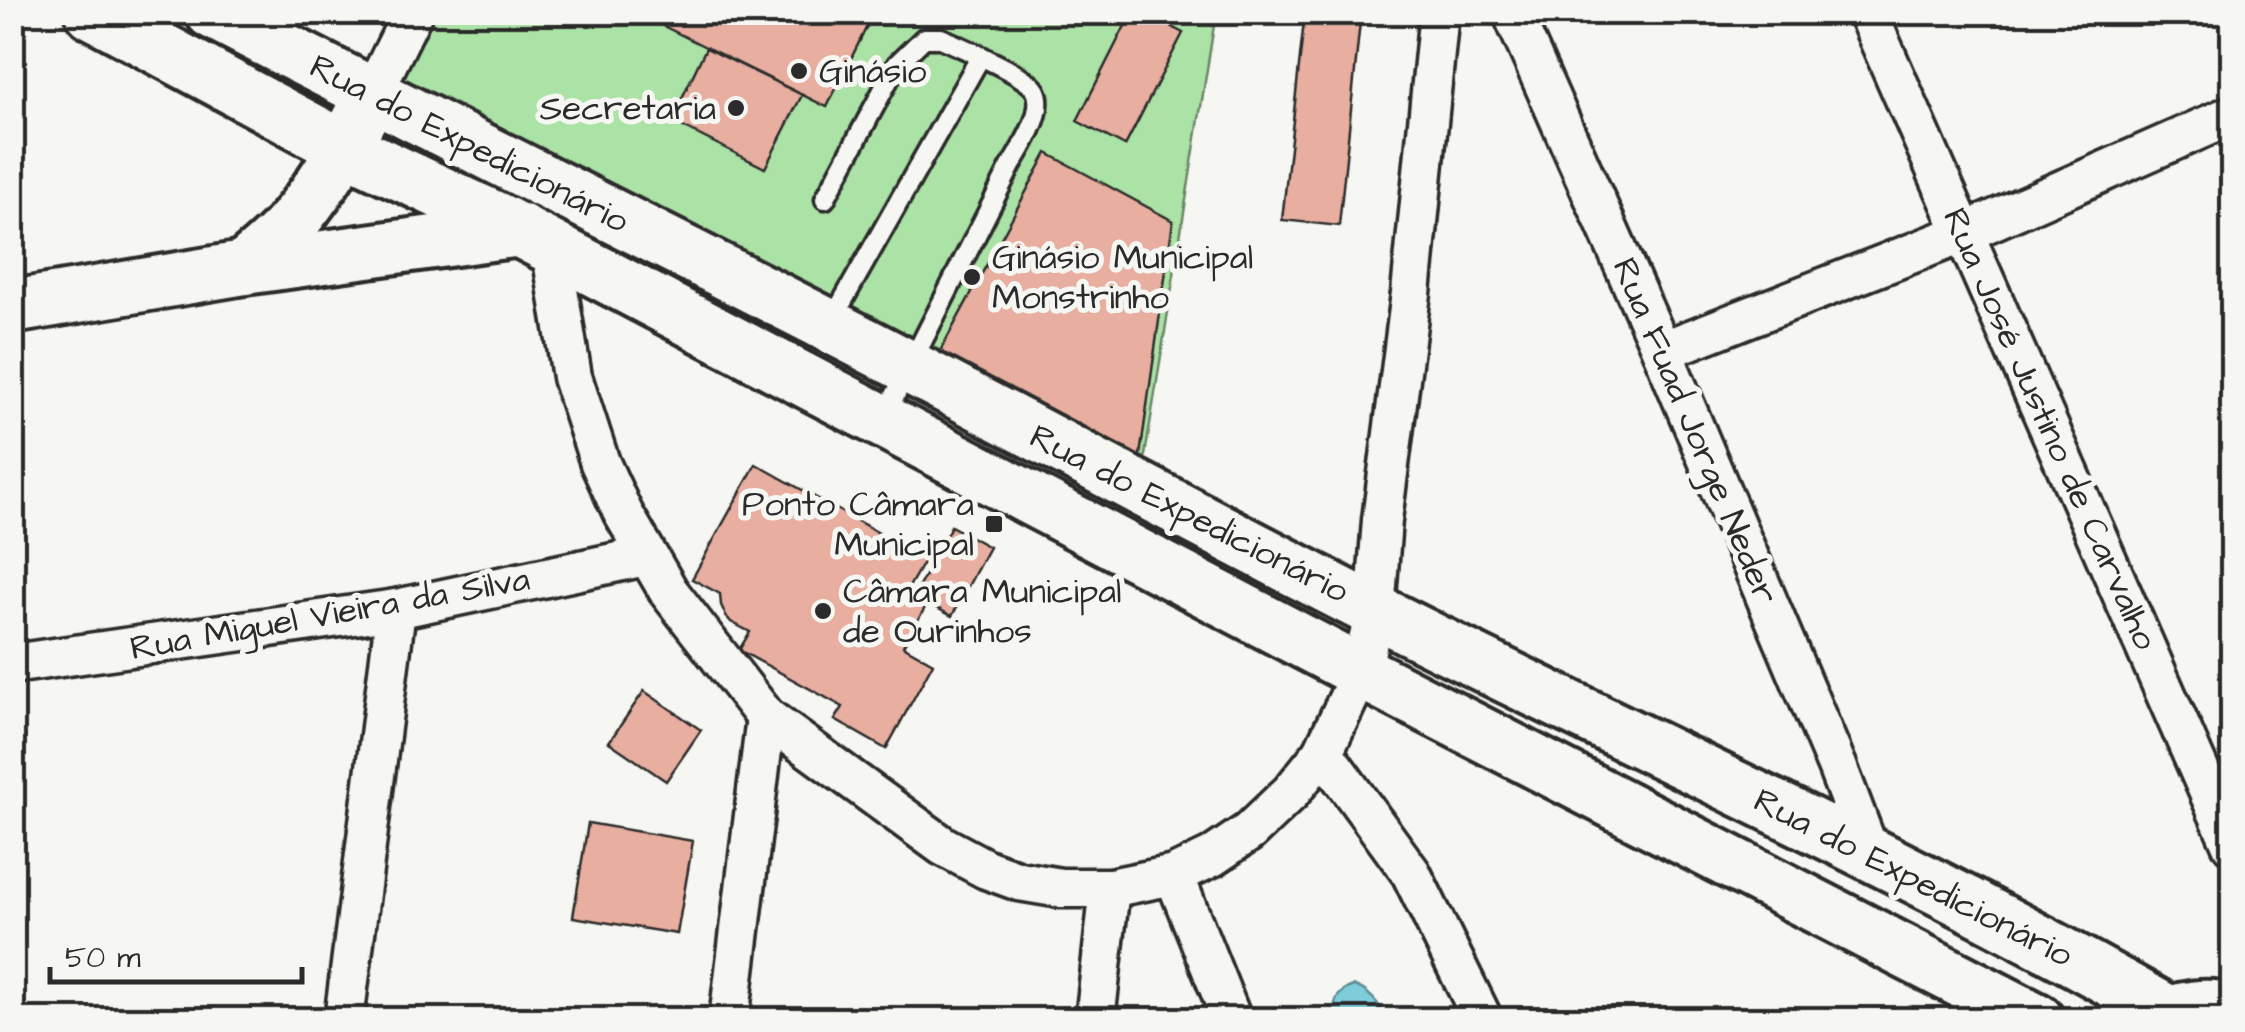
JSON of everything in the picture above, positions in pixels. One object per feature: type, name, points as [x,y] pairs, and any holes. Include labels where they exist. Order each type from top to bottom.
[{"type":"main road","name":"Rua do Expedicionário","points":[[92,12],[345,148],[536,238],[1361,672],[2037,1020]]},
{"type":"main road","name":"Rua do Expedicionário","points":[[239,19],[372,95],[910,367],[1375,611],[1870,853],[2090,967],[2197,1007]]},
{"type":"main road","points":[[244,268],[284,233],[314,196],[372,95]]},
{"type":"main road","points":[[12,307],[244,268],[536,238]]},
{"type":"main road","points":[[1043,504],[1068,452]]},
{"type":"main road","points":[[1740,868],[1770,804]]},
{"type":"street","points":[[372,95],[413,12]]},
{"type":"street","points":[[536,238],[580,405],[623,513],[669,592],[766,717],[943,846],[986,869],[1019,881],[1061,888],[1110,888],[1174,875],[1212,857],[1249,832],[1291,792],[1323,752],[1361,672],[1375,611],[1439,12]]},
{"type":"street","name":"Rua Fuad Jorge Neder","points":[[1512,12],[1662,351],[1870,853]]},
{"type":"street","name":"Rua José Justino de Carvalho","points":[[1867,12],[2232,845]]},
{"type":"street","points":[[1662,351],[1964,233],[2232,116]]},
{"type":"street","name":"Rua Miguel Vieira da Silva","points":[[12,664],[396,609],[646,556]]},
{"type":"street","points":[[344,1020],[396,609]]},
{"type":"street","points":[[729,1020],[766,717]]},
{"type":"street","points":[[1323,752],[1411,873],[1483,1020]]},
{"type":"street","points":[[1174,875],[1232,1020]]},
{"type":"street","points":[[1095,1020],[1110,888]]},
{"type":"lane","points":[[825,199],[897,64],[924,38],[941,38],[981,56],[1036,90],[1038,103],[1033,128],[882,419]]},
{"type":"lane","points":[[828,326],[981,56]]},
{"type":"green space","name":"Ginásio Municipal Monstrinho","points":[[435,13],[1216,13],[1142,474],[400,81]]},
{"type":"water","points":[[1353,986],[1373,998],[1387,1019],[1334,1019],[1337,999]]},
{"type":"building","name":"Ginásio","points":[[635,12],[874,12],[827,107]]},
{"type":"building","points":[[1132,12],[1143,12],[1183,33],[1125,146],[1077,121]]},
{"type":"building","points":[[1305,12],[1361,12],[1339,226],[1282,220]]},
{"type":"building","name":"Secretaria","points":[[706,48],[802,95],[765,168],[671,121]]},
{"type":"building","points":[[1047,153],[1173,221],[1139,463],[938,355]]},
{"type":"building","name":"Câmara Municipal de Ourinhos","points":[[756,464],[925,559],[905,594],[926,606],[903,646],[933,663],[886,749],[835,720],[843,707],[739,650],[750,632],[726,616],[720,594],[692,579]]},
{"type":"building","points":[[951,526],[989,547],[952,616],[914,596]]},
{"type":"building","points":[[644,691],[701,730],[666,781],[609,742]]},
{"type":"building","points":[[588,823],[693,841],[677,934],[573,917]]},
{"type":"place","name":"Ginásio","points":[[799,71]]},
{"type":"place","name":"Secretaria","points":[[736,108]]},
{"type":"place","name":"Ginásio Municipal Monstrinho","points":[[972,277]]},
{"type":"place","name":"Ponto Câmara Municipal","points":[[994,524]]},
{"type":"place","name":"Câmara Municipal de Ourinhos","points":[[823,611]]}]
